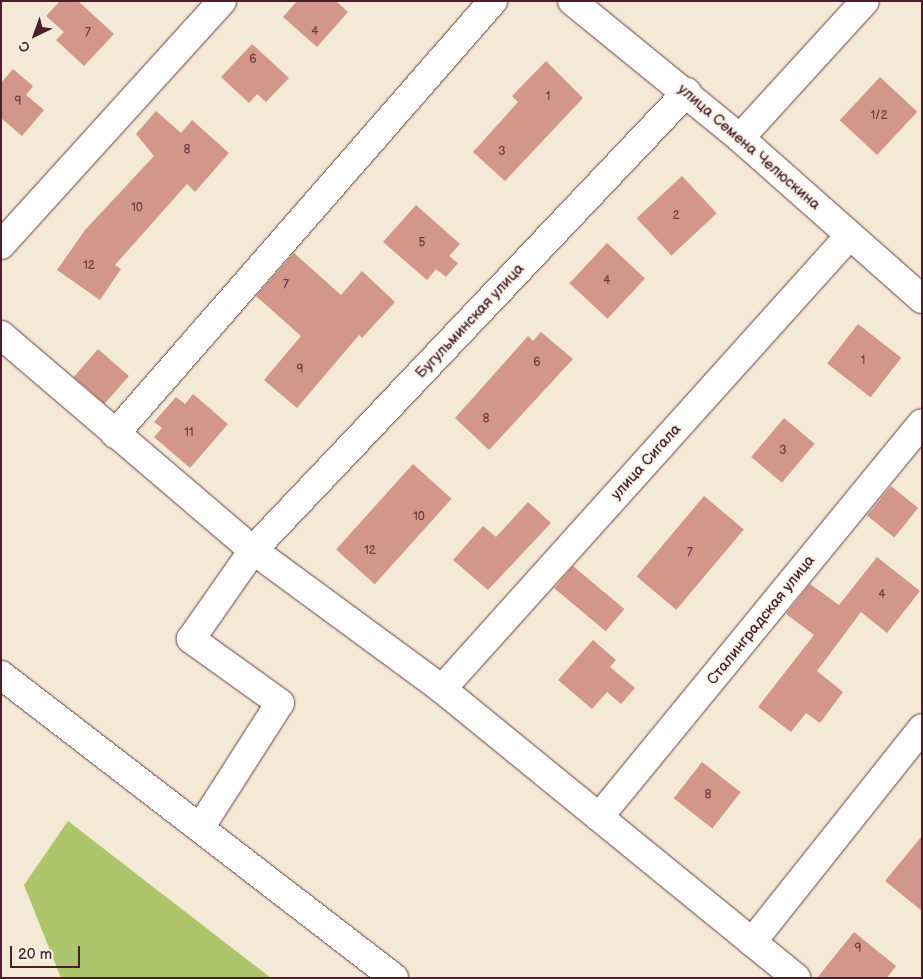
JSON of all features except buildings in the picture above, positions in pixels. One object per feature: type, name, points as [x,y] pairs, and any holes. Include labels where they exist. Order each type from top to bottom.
[{"type":"street","points":[[1,245],[222,1]]},
{"type":"street","points":[[115,434],[493,1]]},
{"type":"street","name":"улица Семена Челюскина","points":[[572,1],[687,92],[922,299]]},
{"type":"street","points":[[740,138],[865,1]]},
{"type":"street","name":"Бугульминская улица","points":[[200,828],[280,703],[191,639],[253,550],[687,92]]},
{"type":"street","name":"улица Сигала","points":[[442,689],[850,235]]},
{"type":"street","points":[[1,335],[253,550],[442,689],[796,978]]},
{"type":"street","name":"Сталинградская улица","points":[[599,817],[922,423]]},
{"type":"street","points":[[1,675],[394,978]]},
{"type":"street","points":[[752,942],[922,728]]},
{"type":"green space","points":[[68,821],[271,978],[61,978],[24,885]]}]
